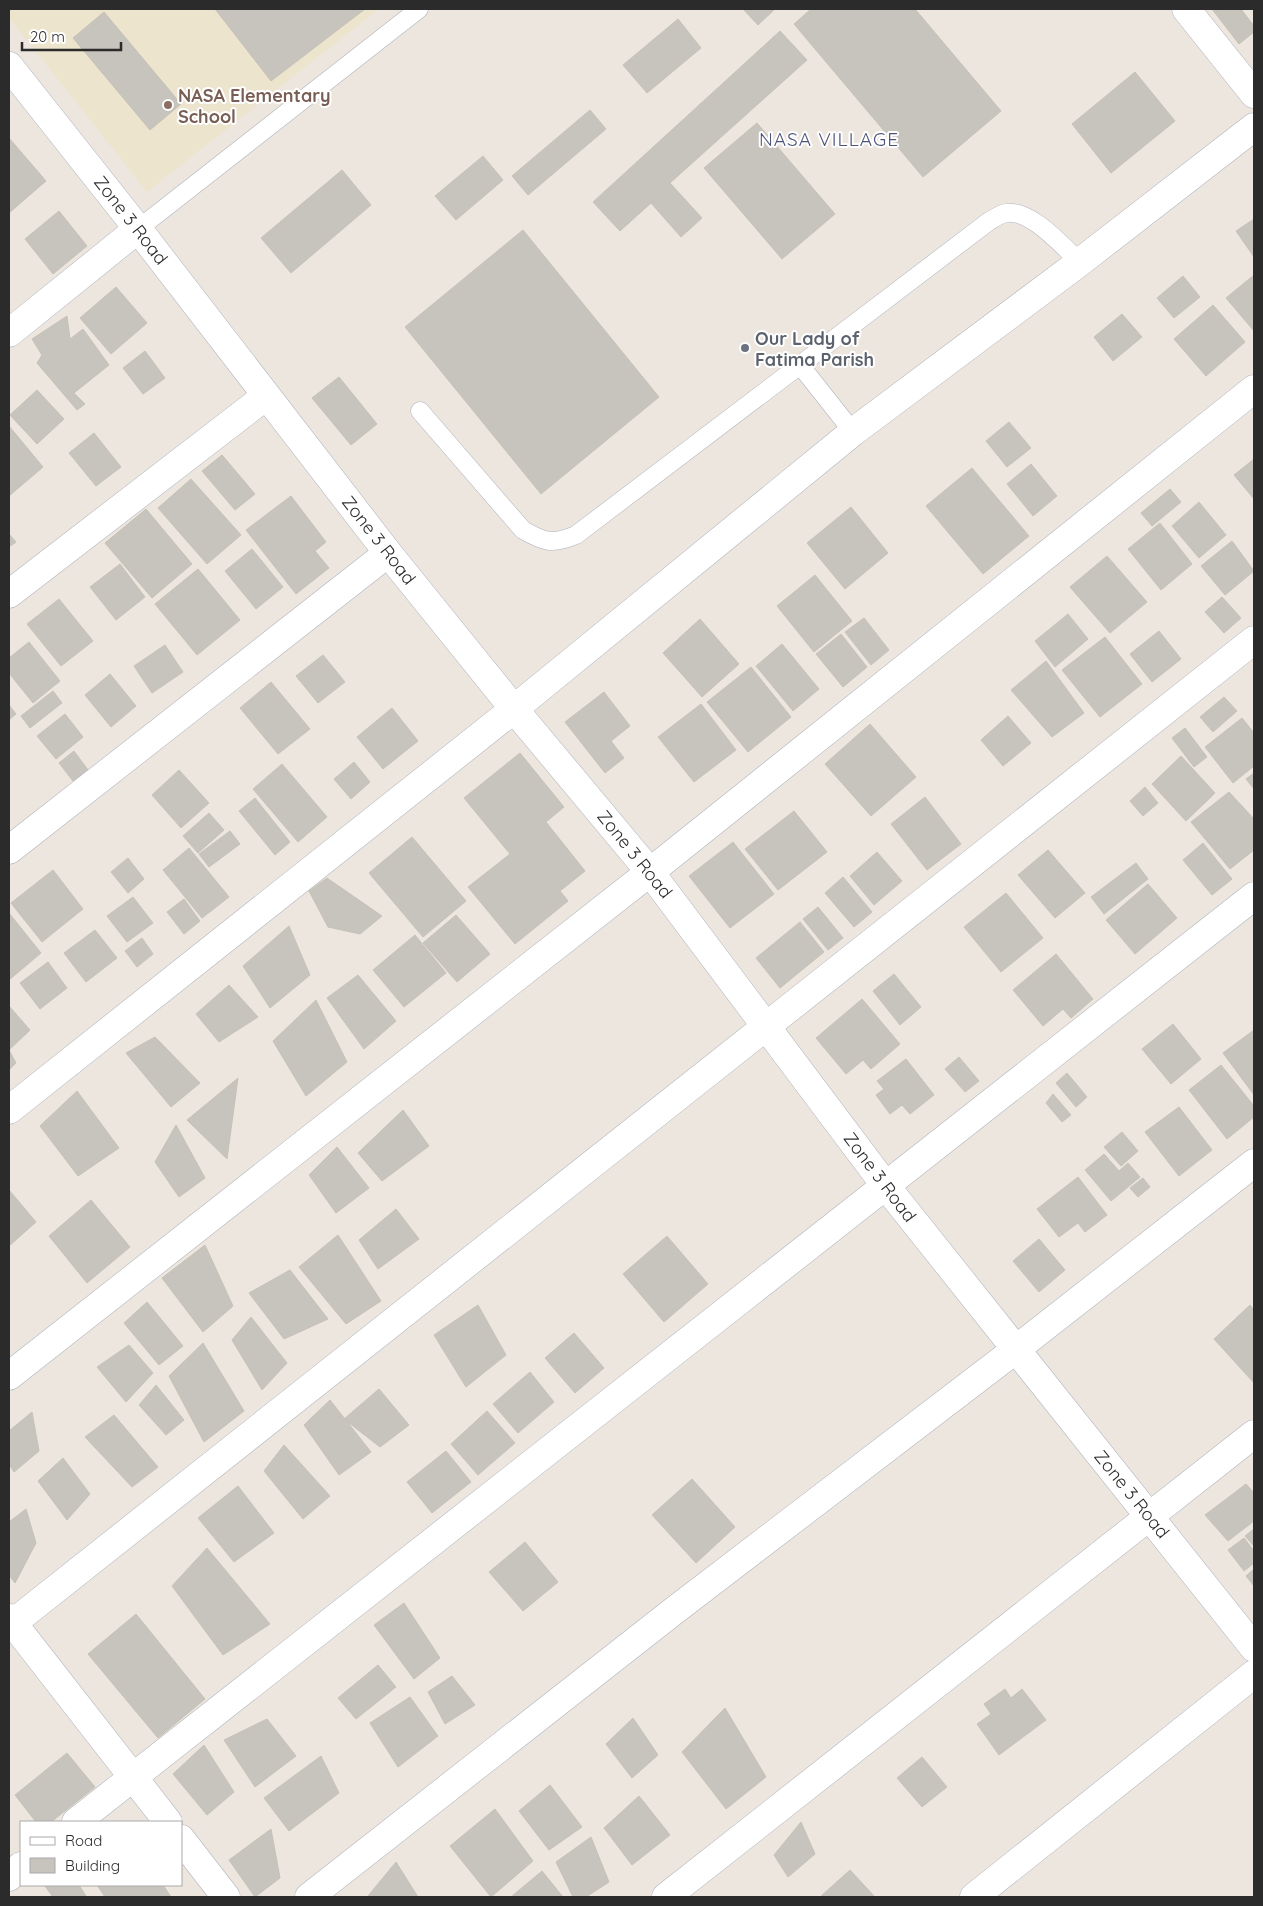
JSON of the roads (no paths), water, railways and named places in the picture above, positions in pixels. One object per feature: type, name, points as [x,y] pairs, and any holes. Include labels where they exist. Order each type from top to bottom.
[{"type":"street","points":[[1186,9],[1254,94]]},
{"type":"street","name":"Zone 3 Road","points":[[12,76],[138,229],[388,554],[650,872],[885,1184],[1015,1350],[1151,1517],[1254,1648]]},
{"type":"street","points":[[9,1110],[514,709],[853,432],[1080,262],[1254,127]]},
{"type":"street","points":[[9,333],[138,229]]},
{"type":"street","points":[[9,1376],[650,872],[1254,389]]},
{"type":"street","points":[[9,594],[266,396]]},
{"type":"street","points":[[9,850],[388,554]]},
{"type":"street","points":[[167,1821],[10,1622],[1254,640]]},
{"type":"street","points":[[77,1821],[885,1184],[1254,896]]},
{"type":"street","points":[[309,1897],[674,1610],[1015,1350],[1254,1162]]},
{"type":"street","points":[[666,1897],[1254,1434]]},
{"type":"street","points":[[974,1897],[1254,1674]]},
{"type":"street","points":[[182,1841],[226,1897]]},
{"type":"street","points":[[9,1876],[20,1867]]},
{"type":"lane","points":[[138,229],[419,9]]},
{"type":"lane","points":[[420,411],[523,530],[542,541],[560,542],[576,535],[988,222],[1005,213],[1022,214],[1080,262]]},
{"type":"lane","points":[[800,365],[853,432]]},
{"type":"place","name":"NASA Elementary School","points":[[168,105]]},
{"type":"place","name":"Our Lady of Fatima Parish","points":[[745,348]]},
{"type":"district","name":"NASA VILLAGE","points":[[829,139]]}]
